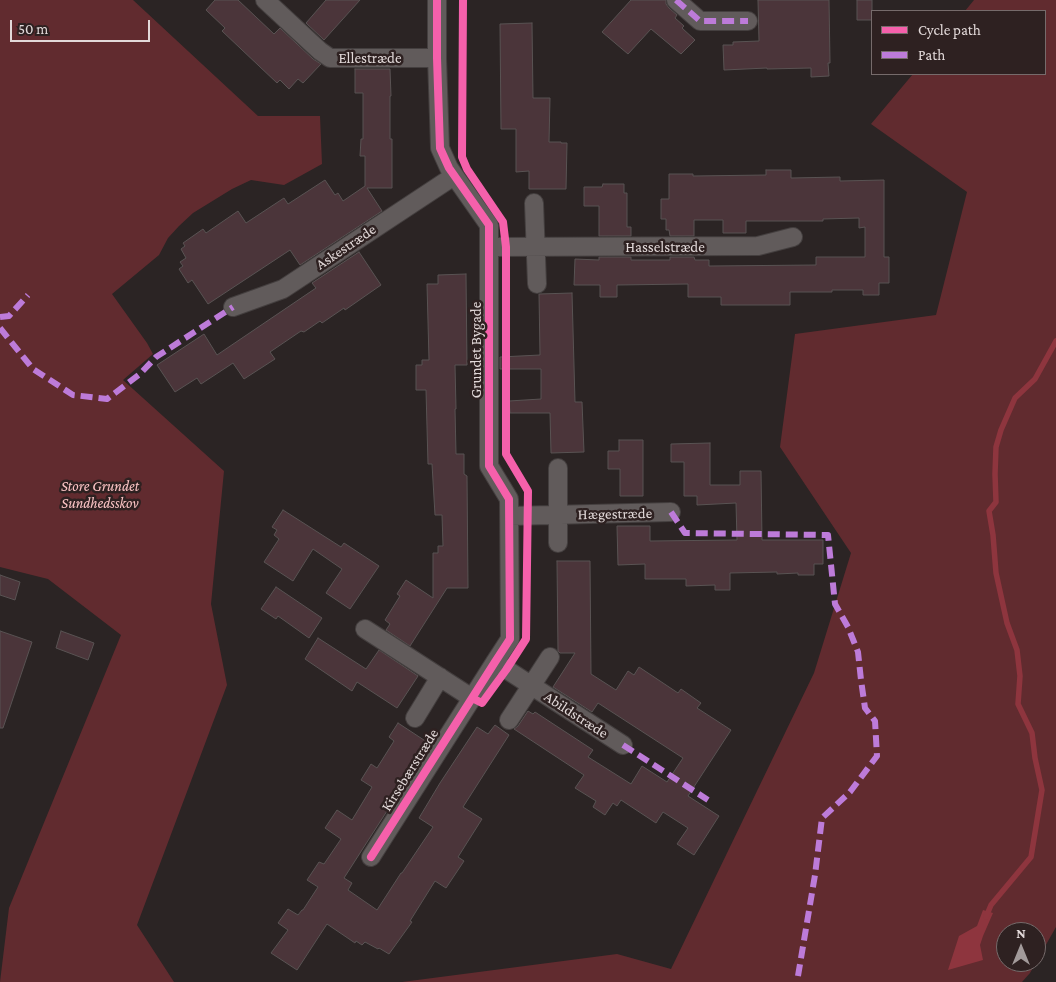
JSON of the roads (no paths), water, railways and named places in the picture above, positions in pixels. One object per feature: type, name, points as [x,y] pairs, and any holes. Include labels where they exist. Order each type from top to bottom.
[{"type":"street","name":"Ellestræde","points":[[265,0],[330,58],[437,58]]},
{"type":"street","name":"Grundet Bygade","points":[[437,0],[440,148],[454,176],[489,225],[490,466],[509,499],[510,516],[510,639],[472,698]]},
{"type":"street","points":[[676,0],[700,21],[748,20]]},
{"type":"street","name":"Askestræde","points":[[233,307],[283,289],[454,176]]},
{"type":"street","points":[[534,203],[537,284]]},
{"type":"street","name":"Hasselstræde","points":[[490,247],[758,246],[794,237]]},
{"type":"street","name":"Hægestræde","points":[[558,468],[558,543]]},
{"type":"street","name":"Hægestræde","points":[[510,516],[671,512]]},
{"type":"street","points":[[365,629],[472,698]]},
{"type":"street","name":"Abildstræde","points":[[509,720],[550,656]]},
{"type":"street","name":"Abildstræde","points":[[494,662],[623,745]]},
{"type":"street","points":[[416,718],[440,677]]},
{"type":"street","name":"Kirsebærstræde","points":[[371,857],[472,698]]},
{"type":"waterway","points":[[986,917],[991,905],[1031,857],[1042,790],[1032,733],[1018,704],[1020,676],[1017,650],[1007,623],[996,573],[989,511],[996,502],[996,447],[1015,398],[1035,379],[1056,341]]},
{"type":"park label","name":"Store Grundet Sundhedsskov","points":[[100,494]]}]
